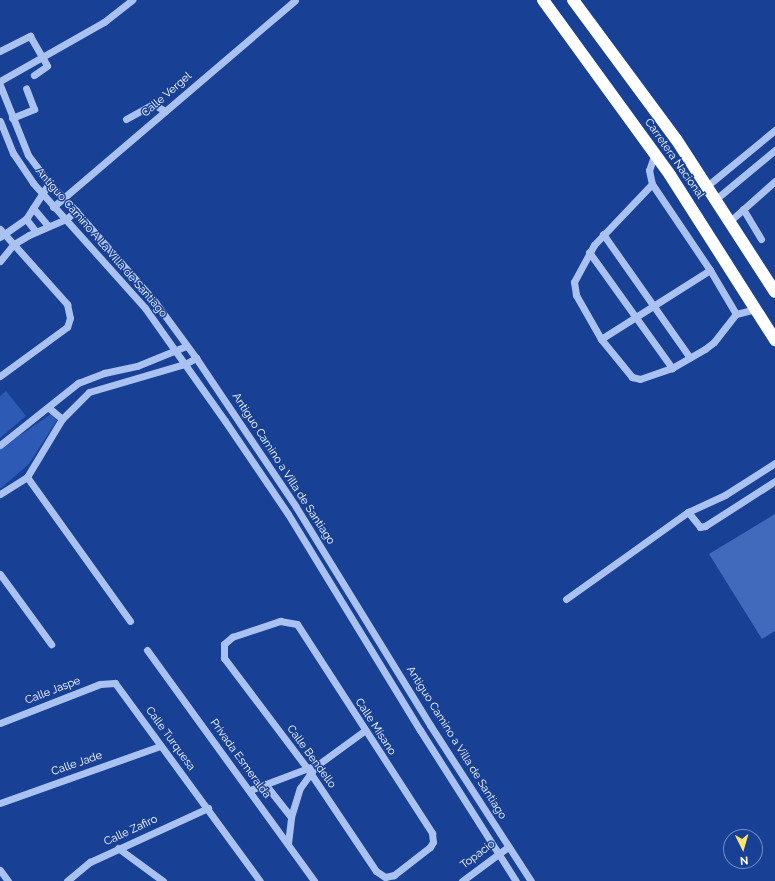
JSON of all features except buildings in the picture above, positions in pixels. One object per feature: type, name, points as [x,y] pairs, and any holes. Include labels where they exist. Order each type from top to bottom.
[{"type":"highway","name":"Carretera Nacional","points":[[543,0],[655,154],[775,340]]},
{"type":"highway","name":"Carretera Nacional","points":[[573,0],[676,139],[775,292]]},
{"type":"street","points":[[0,81],[104,22],[132,0]]},
{"type":"street","name":"Calle Vergel","points":[[53,207],[295,0]]},
{"type":"street","points":[[0,51],[28,36],[47,66],[34,75]]},
{"type":"street","name":"Antiguo Camino a Villa de Santiago","points":[[0,84],[28,156],[49,183],[76,211],[155,302],[196,358],[296,508],[508,847],[531,881]]},
{"type":"street","points":[[12,118],[34,109],[26,88]]},
{"type":"street","points":[[126,119],[153,104],[165,111]]},
{"type":"street","name":"Antiguo Camino A La Villa de Santiago","points":[[0,121],[13,153],[42,194],[145,308],[288,514],[514,880]]},
{"type":"street","points":[[707,186],[775,130]]},
{"type":"street","points":[[716,199],[775,150]]},
{"type":"street","points":[[655,154],[649,170],[652,184],[710,270],[736,314]]},
{"type":"street","points":[[730,221],[775,181]]},
{"type":"street","points":[[0,376],[67,327],[70,318],[67,304],[14,244],[2,233],[26,219],[49,183]]},
{"type":"street","points":[[652,184],[603,234],[589,252],[574,282],[576,295],[602,339],[632,377],[640,379],[672,368],[714,342],[736,314],[756,309]]},
{"type":"street","points":[[33,208],[48,226]]},
{"type":"street","points":[[743,209],[761,239]]},
{"type":"street","points":[[0,261],[14,244],[48,226],[66,220],[76,211]]},
{"type":"street","points":[[26,219],[36,232]]},
{"type":"street","points":[[603,234],[653,308],[690,358]]},
{"type":"street","points":[[589,252],[637,317],[672,368]]},
{"type":"street","points":[[602,339],[653,308],[710,270]]},
{"type":"street","points":[[0,445],[50,408],[78,383],[89,378],[137,366],[186,346]]},
{"type":"street","points":[[0,494],[27,477],[62,419],[89,392],[185,364],[196,358]]},
{"type":"street","points":[[50,408],[62,419]]},
{"type":"street","points":[[566,599],[688,512],[725,495],[775,463]]},
{"type":"street","points":[[27,477],[130,621]]},
{"type":"street","points":[[688,512],[700,527],[705,526],[775,481]]},
{"type":"street","points":[[0,574],[51,644]]},
{"type":"street","name":"Calle Misano","points":[[222,649],[228,640],[280,621],[297,624],[364,731],[432,833],[433,842],[394,875],[385,877]]},
{"type":"street","name":"Calle Bendello","points":[[222,649],[224,658],[309,771],[376,871],[385,877]]},
{"type":"street","name":"Privada Esmeralda","points":[[147,650],[250,790],[314,881]]},
{"type":"street","name":"Calle Jaspe","points":[[0,723],[100,684],[115,683]]},
{"type":"street","name":"Calle Turquesa","points":[[115,683],[260,881]]},
{"type":"street","points":[[250,790],[309,771],[364,731]]},
{"type":"street","name":"Calle Jade","points":[[0,803],[160,746]]},
{"type":"street","points":[[288,843],[291,817],[297,794],[309,771]]},
{"type":"street","points":[[265,784],[291,817]]},
{"type":"street","name":"Calle Zafiro","points":[[67,881],[90,862],[208,808]]},
{"type":"street","name":"Topacio","points":[[462,881],[508,847]]},
{"type":"street","points":[[118,848],[163,881]]},
{"type":"street","points":[[0,870],[8,881]]},
{"type":"street","points":[[514,880],[525,871]]},
{"type":"shaded area","points":[[6,391],[26,416],[0,438],[0,396]]},
{"type":"shaded area","points":[[51,414],[57,420],[29,464],[0,489],[0,449]]}]
